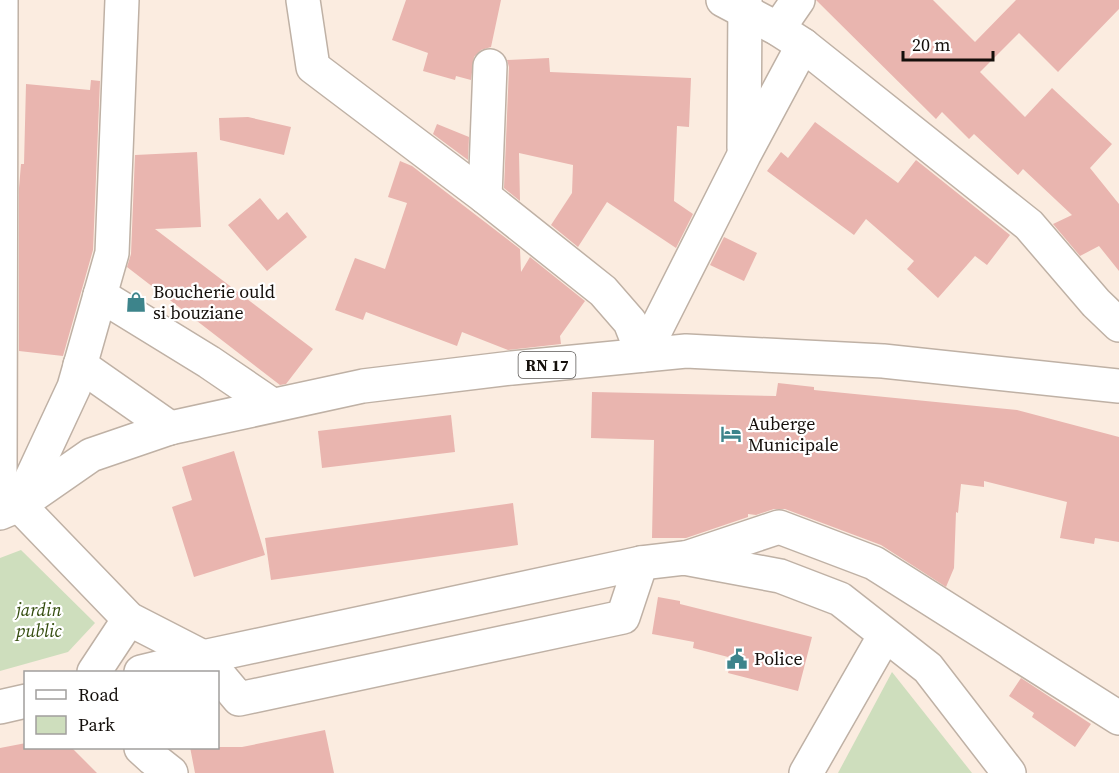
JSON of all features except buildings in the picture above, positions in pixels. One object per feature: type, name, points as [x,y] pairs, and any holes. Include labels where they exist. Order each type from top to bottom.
[{"type":"street","points":[[0,474],[1,0]]},
{"type":"street","points":[[123,0],[112,253],[74,387],[6,500],[129,619],[212,668]]},
{"type":"street","points":[[303,0],[313,67],[603,291],[630,322],[643,355]]},
{"type":"street","points":[[643,355],[744,154],[791,37],[798,0]]},
{"type":"street","points":[[738,4],[791,37],[1029,225],[1096,303],[1119,325]]},
{"type":"street","points":[[738,4],[744,154]]},
{"type":"street","points":[[485,198],[490,66]]},
{"type":"street","points":[[100,295],[209,362],[272,405]]},
{"type":"street","name":"RN 17","points":[[6,500],[91,455],[170,428],[363,386],[643,355],[686,351],[883,361],[1119,386]]},
{"type":"street","points":[[80,365],[170,428]]},
{"type":"street","points":[[159,671],[212,668],[641,563],[684,558],[779,527],[874,563],[1119,718]]},
{"type":"street","points":[[684,558],[780,576],[840,599],[928,669],[1009,773]]},
{"type":"street","points":[[219,676],[239,699],[623,616],[641,563]]},
{"type":"street","points":[[95,671],[129,619]]},
{"type":"street","points":[[806,773],[885,634]]},
{"type":"street","points":[[0,707],[24,701]]},
{"type":"street","points":[[143,749],[171,773]]},
{"type":"green space","name":"jardin public","points":[[21,550],[95,623],[68,652],[0,671],[0,558]]},
{"type":"green space","points":[[892,672],[972,773],[838,773]]},
{"type":"place","name":"Boucherie ould si bouziane","points":[[136,302]]},
{"type":"place","name":"Auberge Municipale","points":[[731,434]]},
{"type":"place","name":"Police","points":[[737,659]]}]
